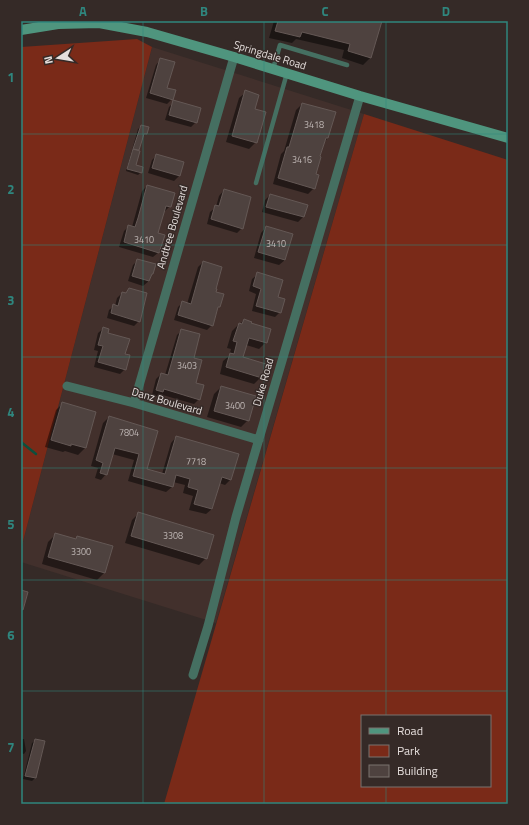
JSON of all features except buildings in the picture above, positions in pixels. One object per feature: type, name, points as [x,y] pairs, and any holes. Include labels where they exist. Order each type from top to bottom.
[{"type":"main road","name":"Springdale Road","points":[[25,27],[98,22],[148,32],[360,96],[508,138]]},
{"type":"street","name":"Andtree Boulevard","points":[[134,403],[234,57]]},
{"type":"street","name":"Duke Road","points":[[193,676],[236,517],[360,96]]},
{"type":"street","name":"Danz Boulevard","points":[[67,386],[134,403],[259,440]]},
{"type":"lane","points":[[272,69],[280,45],[347,65]]},
{"type":"lane","points":[[256,183],[287,73]]},
{"type":"shaded area","points":[[152,47],[364,114],[216,623],[21,562],[21,549]]},
{"type":"green space","points":[[137,39],[152,47],[21,549],[21,47]]},
{"type":"green space","points":[[364,114],[508,160],[508,804],[164,804]]},
{"type":"waterway","points":[[21,442],[36,454]]}]
